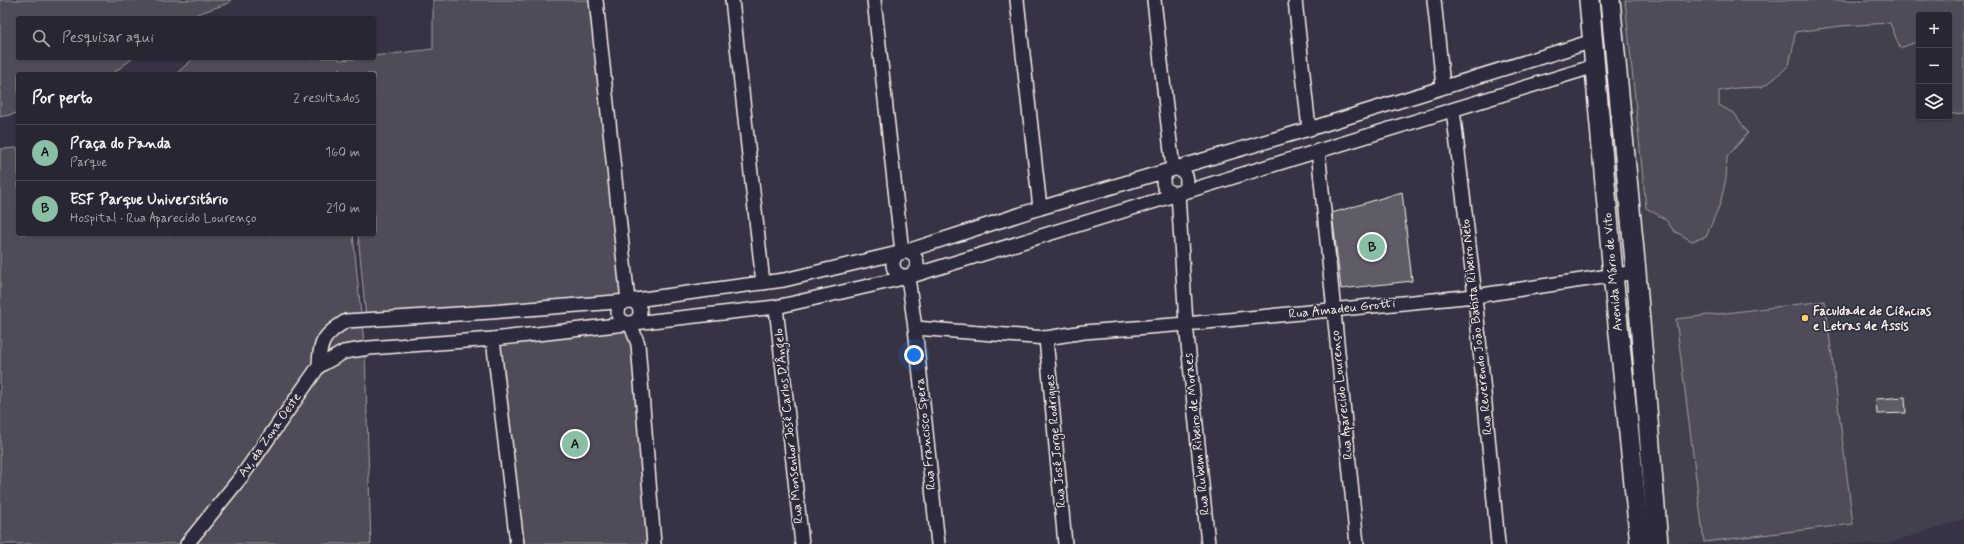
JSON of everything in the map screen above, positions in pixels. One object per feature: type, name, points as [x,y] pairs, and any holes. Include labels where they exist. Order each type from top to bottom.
[{"type":"main road","name":"Avenida Mário de Vito","points":[[1589,0],[1613,274],[1640,544]]},
{"type":"main road","name":"Avenida Mário de Vito","points":[[1610,0],[1636,272],[1658,544]]},
{"type":"main road","points":[[1596,74],[1617,79]]},
{"type":"street","points":[[596,0],[628,301]]},
{"type":"street","points":[[732,0],[763,283]]},
{"type":"street","points":[[874,0],[902,252]]},
{"type":"street","points":[[1017,0],[1040,208]]},
{"type":"street","points":[[1154,0],[1173,169]]},
{"type":"street","points":[[1295,0],[1309,129]]},
{"type":"street","points":[[1434,0],[1443,86]]},
{"type":"street","points":[[319,366],[319,352],[322,341],[334,329],[346,321],[491,312],[628,301],[784,280],[902,252],[1040,208],[1309,129],[1443,86],[1593,41]]},
{"type":"street","name":"Av, da Zona Oeste","points":[[187,544],[242,476],[319,366],[344,352],[368,348],[493,339],[776,307],[908,276],[1453,110],[1596,74]]},
{"type":"street","name":"Rua Reverendo João Batista Ribeiro Neto","points":[[1453,110],[1474,296],[1498,544]]},
{"type":"street","name":"Rua Aparecido Lourenço","points":[[1318,150],[1357,544]]},
{"type":"street","points":[[1173,169],[1183,172],[1186,176],[1186,187],[1178,193]]},
{"type":"street","name":"Rua Rubem Ribeiro de Moraes","points":[[1178,193],[1186,324],[1208,544]]},
{"type":"street","points":[[902,252],[910,253],[918,262],[915,273],[908,276],[900,275],[894,269],[893,261],[898,254],[902,252]]},
{"type":"street","name":"Rua Amadeu Grotti","points":[[915,328],[1046,338],[1084,332],[1186,324],[1474,296],[1613,274],[1636,272]]},
{"type":"street","name":"Rua Francisco Spera","points":[[908,276],[938,544]]},
{"type":"street","points":[[628,301],[621,304],[618,311],[623,321],[630,323],[638,344],[654,544]]},
{"type":"street","name":"Rua Monsenhor José Carlos D'Ângelo","points":[[776,307],[802,544]]},
{"type":"street","name":"Rua José Jorge Rodrigues","points":[[1046,338],[1065,544]]},
{"type":"street","points":[[493,339],[517,544]]},
{"type":"shaded area","points":[[0,0],[231,0],[229,3],[192,16],[16,16],[16,60],[130,60],[115,72],[16,72],[16,113],[0,117]]},
{"type":"shaded area","points":[[433,0],[590,0],[621,300],[366,319],[358,236],[376,236],[376,72],[341,72],[340,68],[340,72],[178,72],[192,60],[376,60],[376,56],[433,49]]},
{"type":"shaded area","name":"Faculdade de Ciências e Letras de Assis","points":[[1613,0],[1964,0],[1964,519],[1887,544],[1669,544]]},
{"type":"shaded area","points":[[1625,0],[1964,0],[1964,113],[1952,114],[1952,12],[1916,12],[1916,42],[1900,48],[1890,23],[1841,26],[1795,32],[1789,65],[1774,79],[1762,87],[1737,88],[1719,91],[1719,105],[1735,114],[1748,133],[1727,157],[1726,179],[1720,204],[1706,237],[1692,241],[1674,231],[1665,219],[1646,208]]},
{"type":"shaded area","points":[[16,148],[16,236],[353,236],[365,353],[371,544],[0,544],[0,149]]},
{"type":"shaded area","points":[[1825,301],[1853,524],[1704,542],[1676,319]]},
{"type":"shaded area","points":[[626,323],[638,344],[654,544],[516,544],[493,339]]},
{"type":"building","points":[[1402,192],[1412,281],[1341,289],[1332,213]]},
{"type":"building","points":[[1905,397],[1906,413],[1877,414],[1876,399]]},
{"type":"place","name":"ESF Parque Universitário","points":[[1372,247]]},
{"type":"place","name":"Faculdade de Ciências e Letras de Assis","points":[[1805,318]]},
{"type":"place","name":"Praça do Panda","points":[[575,444]]}]
